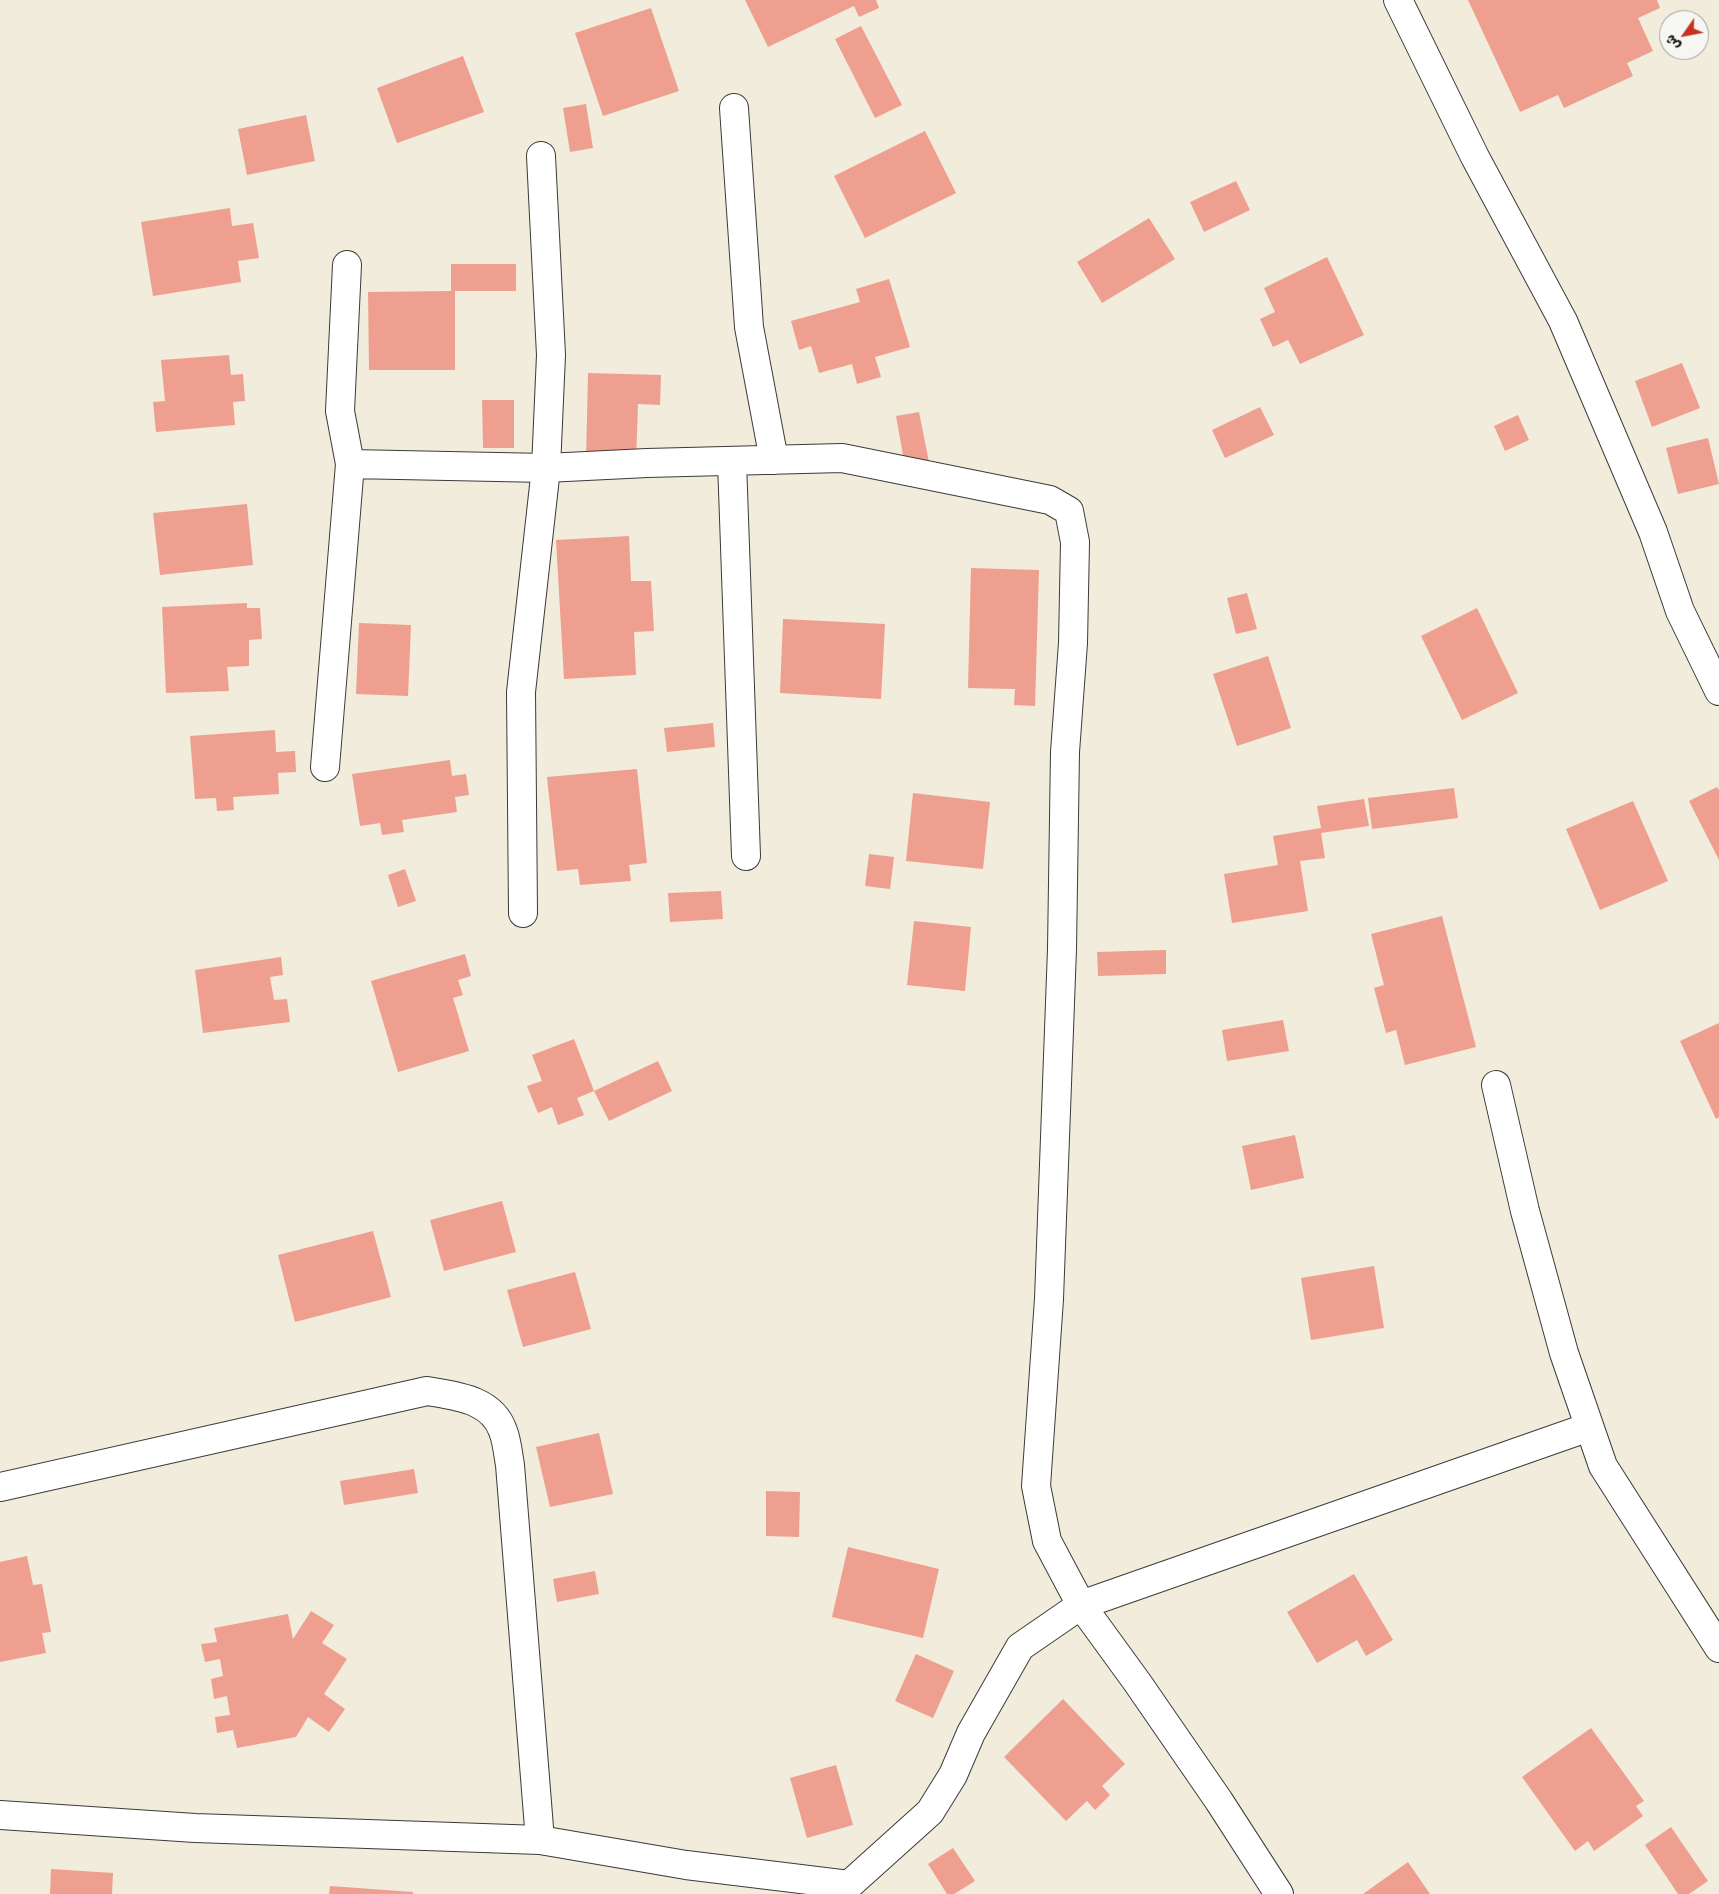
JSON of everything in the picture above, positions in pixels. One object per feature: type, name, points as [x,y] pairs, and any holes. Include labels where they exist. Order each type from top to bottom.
[{"type":"street","points":[[1398,0],[1474,158],[1563,321],[1653,532],[1680,611],[1719,691]]},
{"type":"street","points":[[734,108],[749,327],[774,460]]},
{"type":"street","points":[[523,913],[521,692],[546,468],[551,355],[541,156]]},
{"type":"street","points":[[325,767],[350,464],[340,411],[347,265]]},
{"type":"street","points":[[350,464],[546,468],[647,463],[842,458],[1050,500],[1069,511],[1075,542],[1073,643],[1065,752],[1062,958],[1049,1299],[1036,1486],[1047,1541],[1081,1604],[1219,1802],[1279,1894]]},
{"type":"street","points":[[732,462],[746,856]]},
{"type":"street","points":[[1496,1085],[1525,1211],[1564,1353],[1603,1466],[1719,1648]]},
{"type":"street","points":[[0,1487],[427,1391],[458,1396],[487,1407],[503,1430],[510,1465],[540,1840]]},
{"type":"street","points":[[0,1815],[195,1828],[540,1840],[686,1865],[850,1889],[930,1812],[952,1775],[972,1733],[1020,1647],[1081,1604],[1589,1427]]},
{"type":"building","points":[[745,0],[876,0],[879,8],[859,17],[854,6],[768,47]]},
{"type":"building","points":[[1468,0],[1657,0],[1660,8],[1638,18],[1653,51],[1627,63],[1633,76],[1564,108],[1558,95],[1520,112]]},
{"type":"building","points":[[651,8],[679,91],[603,116],[575,33]]},
{"type":"building","points":[[861,26],[902,105],[875,118],[835,39]]},
{"type":"building","points":[[463,56],[484,112],[397,143],[377,88]]},
{"type":"building","points":[[586,104],[593,148],[570,152],[563,108]]},
{"type":"building","points":[[306,115],[315,161],[247,175],[238,129]]},
{"type":"building","points":[[925,131],[956,193],[865,238],[834,176]]},
{"type":"building","points":[[1236,181],[1250,210],[1204,232],[1190,202]]},
{"type":"building","points":[[230,208],[232,226],[253,223],[259,258],[238,261],[241,282],[153,296],[141,222]]},
{"type":"building","points":[[1149,218],[1175,259],[1102,303],[1077,262]]},
{"type":"building","points":[[1327,257],[1364,335],[1300,364],[1288,340],[1273,347],[1260,319],[1275,312],[1264,288]]},
{"type":"building","points":[[451,264],[516,264],[516,291],[455,291],[455,370],[369,370],[368,292],[451,291]]},
{"type":"building","points":[[889,279],[910,347],[875,357],[881,377],[857,384],[852,364],[819,373],[811,346],[799,350],[791,321],[860,302],[856,289]]},
{"type":"building","points":[[229,355],[231,375],[243,374],[245,401],[233,402],[235,425],[156,432],[153,402],[165,401],[161,360]]},
{"type":"building","points":[[1682,363],[1700,408],[1652,427],[1635,381]]},
{"type":"building","points":[[588,373],[661,375],[660,405],[638,404],[636,461],[586,460]]},
{"type":"building","points":[[482,400],[514,400],[514,448],[483,448]]},
{"type":"building","points":[[1260,407],[1274,435],[1225,458],[1212,430]]},
{"type":"building","points":[[919,412],[929,462],[905,466],[896,416]]},
{"type":"building","points":[[1518,415],[1529,440],[1505,451],[1494,426]]},
{"type":"building","points":[[1708,438],[1719,484],[1678,494],[1666,448]]},
{"type":"building","points":[[247,504],[253,565],[160,575],[153,513]]},
{"type":"building","points":[[629,536],[631,581],[651,581],[654,631],[634,632],[636,675],[564,679],[556,540]]},
{"type":"building","points":[[971,568],[1039,570],[1035,706],[1014,705],[1015,689],[968,688]]},
{"type":"building","points":[[1247,593],[1257,629],[1236,634],[1227,598]]},
{"type":"building","points":[[247,603],[247,608],[260,608],[262,639],[249,640],[249,666],[227,667],[229,691],[166,693],[162,607]]},
{"type":"building","points":[[1477,608],[1518,693],[1462,720],[1421,636]]},
{"type":"building","points":[[783,619],[885,624],[881,699],[780,693]]},
{"type":"building","points":[[359,623],[411,625],[408,696],[356,694]]},
{"type":"building","points":[[1268,656],[1291,728],[1237,746],[1213,674]]},
{"type":"building","points":[[713,723],[715,747],[667,752],[664,728]]},
{"type":"building","points":[[275,730],[276,752],[295,751],[296,772],[278,773],[279,794],[233,797],[234,810],[217,811],[216,798],[195,799],[190,736]]},
{"type":"building","points":[[450,760],[452,776],[466,774],[469,795],[455,797],[457,812],[402,820],[404,832],[382,835],[380,823],[360,826],[352,774]]},
{"type":"building","points":[[637,769],[647,863],[629,865],[631,881],[580,885],[578,869],[557,871],[547,777]]},
{"type":"building","points":[[1717,787],[1719,790],[1719,860],[1689,801]]},
{"type":"building","points":[[1454,788],[1458,818],[1372,829],[1368,798]]},
{"type":"building","points":[[913,793],[990,802],[983,869],[906,861]]},
{"type":"building","points":[[1364,799],[1369,826],[1321,833],[1325,858],[1300,861],[1308,911],[1232,923],[1224,874],[1278,865],[1273,836],[1321,828],[1317,806]]},
{"type":"building","points":[[1633,801],[1668,881],[1600,910],[1566,829]]},
{"type":"building","points":[[869,854],[894,857],[890,889],[865,886]]},
{"type":"building","points":[[405,869],[416,901],[398,907],[388,875]]},
{"type":"building","points":[[721,891],[723,919],[670,922],[668,893]]},
{"type":"building","points":[[1442,916],[1476,1047],[1405,1065],[1396,1030],[1386,1033],[1374,988],[1384,985],[1371,934]]},
{"type":"building","points":[[914,921],[971,927],[965,991],[907,985]]},
{"type":"building","points":[[1166,950],[1166,974],[1098,976],[1097,952]]},
{"type":"building","points":[[465,954],[471,976],[458,980],[463,995],[453,998],[469,1051],[398,1072],[371,981]]},
{"type":"building","points":[[281,957],[283,975],[270,977],[274,1000],[287,999],[290,1022],[203,1033],[195,970]]},
{"type":"building","points":[[1283,1020],[1289,1051],[1227,1061],[1222,1030]]},
{"type":"building","points":[[1719,1023],[1719,1117],[1716,1119],[1680,1041]]},
{"type":"building","points":[[574,1039],[594,1091],[577,1098],[584,1115],[558,1125],[552,1107],[538,1113],[527,1086],[542,1081],[532,1055]]},
{"type":"building","points":[[658,1061],[672,1091],[609,1121],[594,1091]]},
{"type":"building","points":[[1295,1135],[1304,1178],[1251,1190],[1242,1146]]},
{"type":"building","points":[[502,1201],[516,1252],[444,1271],[430,1220]]},
{"type":"building","points":[[373,1231],[391,1297],[295,1322],[278,1255]]},
{"type":"building","points":[[1374,1266],[1384,1328],[1311,1340],[1301,1278]]},
{"type":"building","points":[[575,1272],[591,1329],[523,1347],[507,1290]]},
{"type":"building","points":[[599,1433],[613,1494],[550,1507],[536,1447]]},
{"type":"building","points":[[414,1469],[418,1493],[344,1505],[340,1481]]},
{"type":"building","points":[[766,1491],[800,1492],[799,1537],[766,1536]]},
{"type":"building","points":[[848,1547],[939,1569],[923,1638],[832,1617]]},
{"type":"building","points":[[27,1556],[33,1585],[42,1584],[51,1632],[42,1633],[46,1653],[0,1662],[0,1562]]},
{"type":"building","points":[[595,1571],[599,1594],[557,1602],[553,1579]]},
{"type":"building","points":[[1354,1574],[1393,1640],[1366,1656],[1357,1640],[1317,1663],[1287,1612]]},
{"type":"building","points":[[311,1611],[334,1625],[322,1643],[347,1659],[324,1694],[345,1709],[329,1732],[308,1717],[296,1737],[237,1748],[233,1730],[217,1733],[215,1717],[230,1715],[227,1696],[214,1699],[211,1679],[223,1676],[220,1659],[205,1662],[201,1644],[217,1642],[214,1628],[288,1614],[293,1639]]},
{"type":"building","points":[[916,1654],[954,1671],[933,1718],[895,1701]]},
{"type":"building","points":[[1063,1699],[1125,1764],[1102,1786],[1110,1795],[1095,1810],[1087,1801],[1066,1821],[1004,1757]]},
{"type":"building","points":[[1591,1728],[1644,1801],[1636,1806],[1643,1816],[1594,1851],[1588,1841],[1575,1851],[1522,1777]]},
{"type":"building","points":[[836,1765],[853,1825],[807,1838],[790,1778]]},
{"type":"building","points":[[1671,1827],[1708,1881],[1689,1894],[1678,1894],[1645,1845]]},
{"type":"building","points":[[953,1848],[975,1881],[954,1894],[947,1894],[928,1864]]},
{"type":"building","points":[[1408,1862],[1430,1894],[1363,1894]]},
{"type":"building","points":[[51,1869],[113,1873],[112,1894],[50,1894]]},
{"type":"building","points":[[330,1886],[413,1892],[413,1894],[329,1894]]}]
